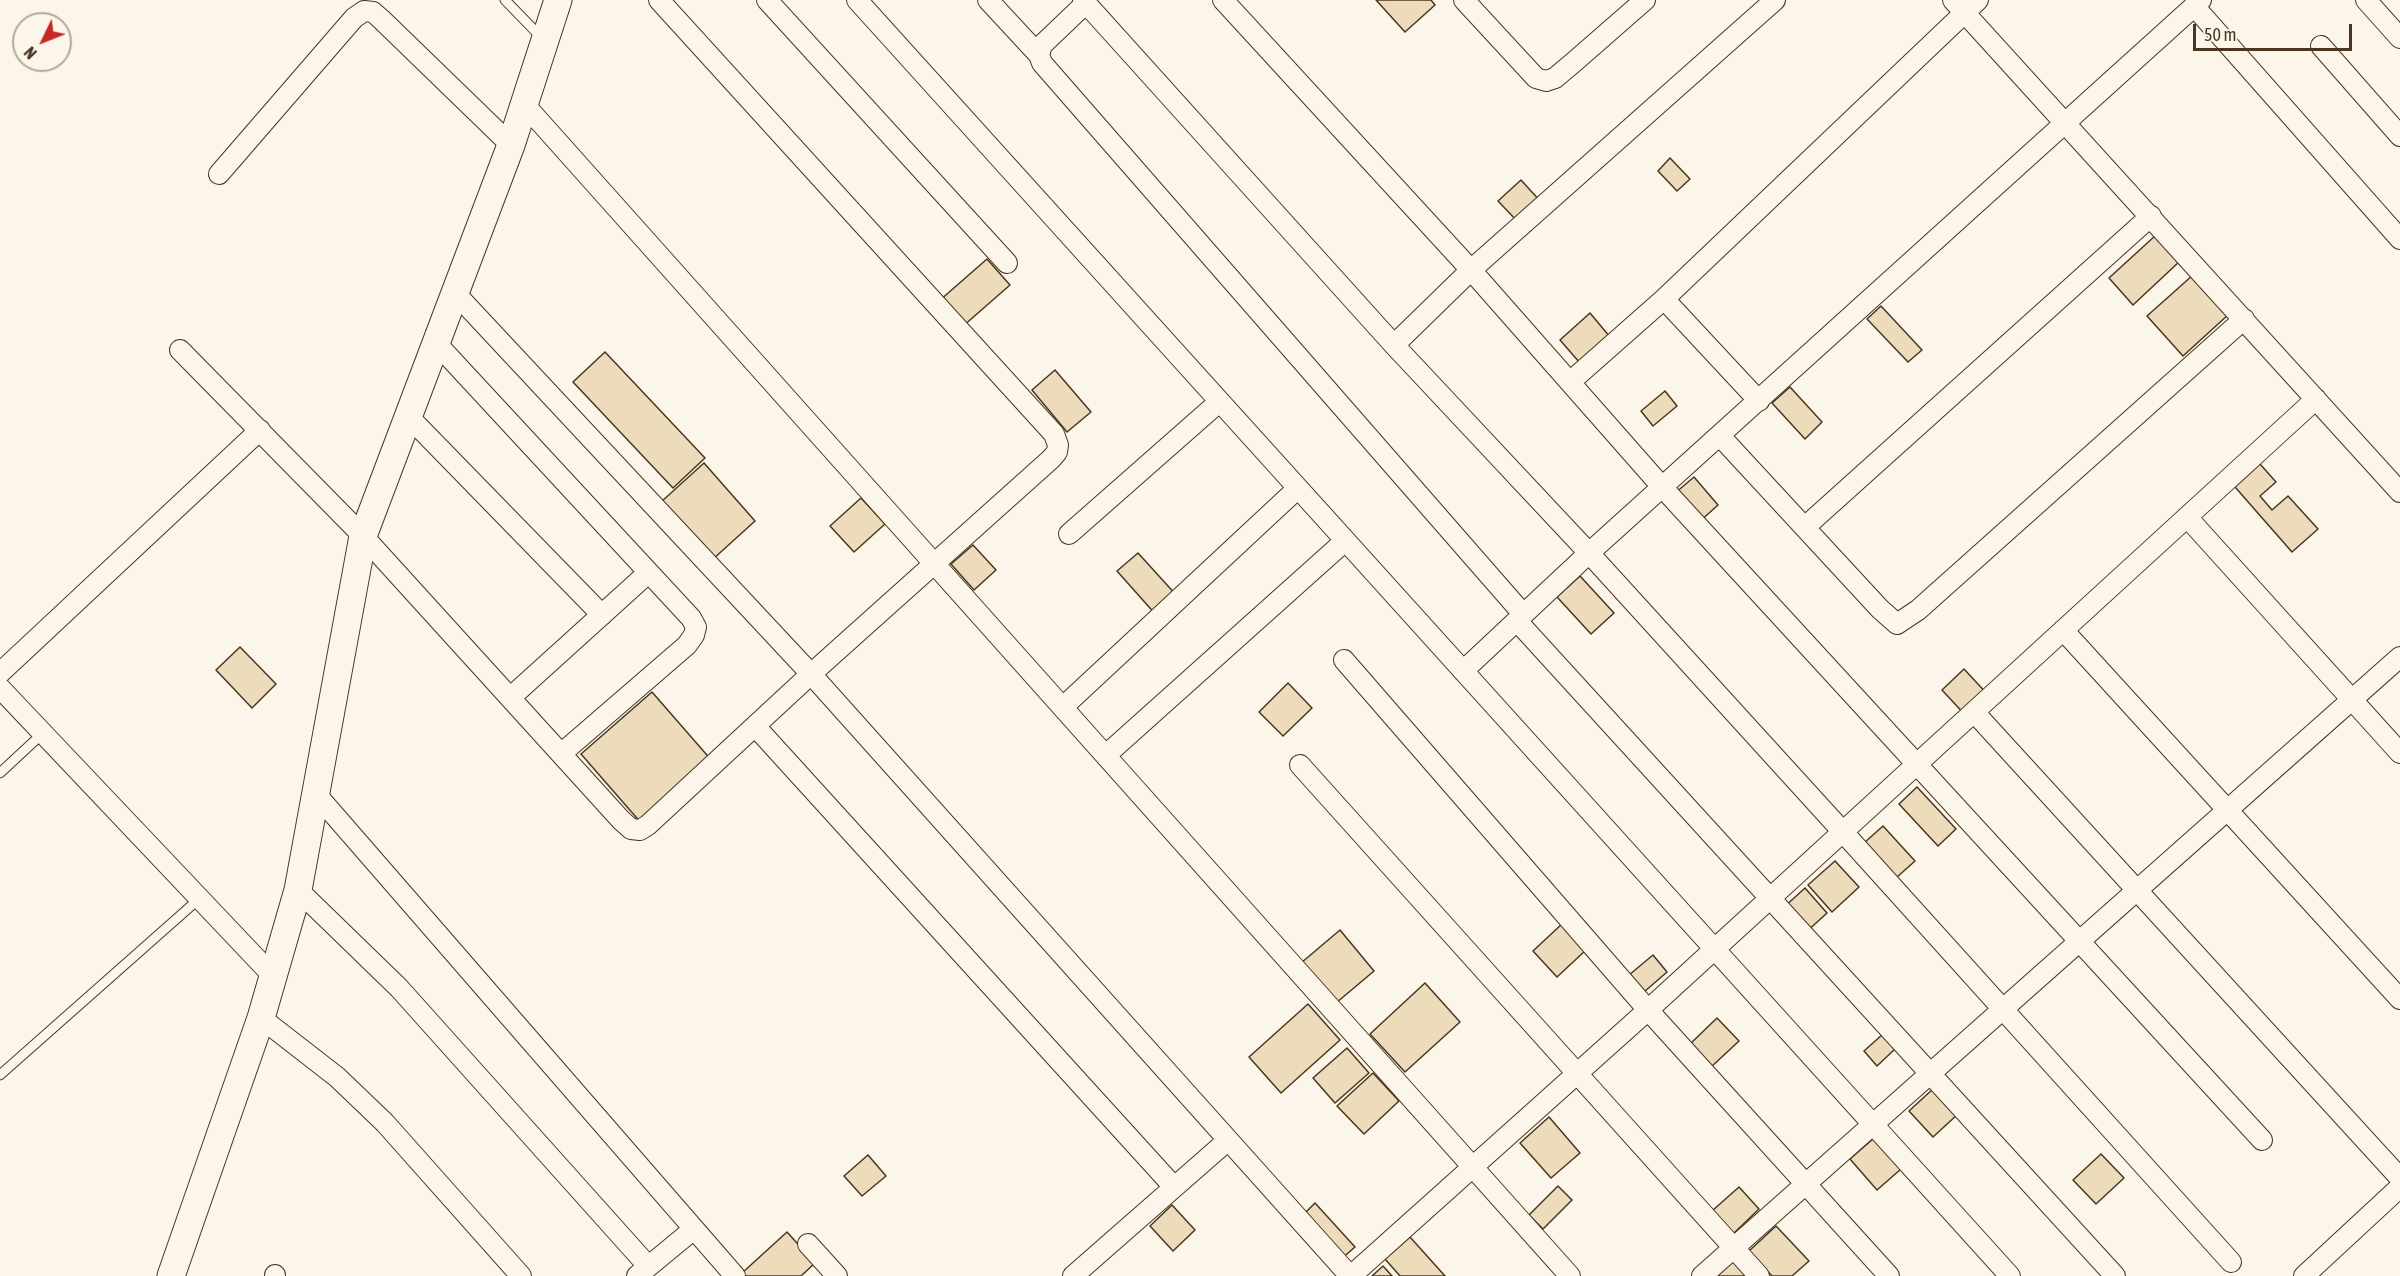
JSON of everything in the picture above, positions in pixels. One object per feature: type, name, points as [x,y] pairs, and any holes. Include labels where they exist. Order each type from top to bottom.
[{"type":"street","points":[[171,1276],[261,1018],[298,890],[363,536],[438,345],[511,145],[558,0]]},
{"type":"street","points":[[180,350],[363,536],[621,820],[631,829],[640,830],[1051,459],[1057,452],[1058,445],[1054,434],[659,0]]},
{"type":"street","points":[[767,0],[1007,263]]},
{"type":"street","points":[[857,0],[2010,1276]]},
{"type":"street","points":[[988,0],[1039,55],[1042,63],[1057,82],[1520,618],[1770,898],[2115,1276]]},
{"type":"street","points":[[1222,0],[1471,270],[1663,488],[2262,1140]]},
{"type":"street","points":[[1464,0],[1541,81],[1555,78],[1645,0]]},
{"type":"street","points":[[1394,345],[1471,270],[1775,0]]},
{"type":"street","points":[[2366,0],[2400,38]]},
{"type":"street","points":[[1039,55],[1042,45],[1085,2],[1394,345],[1589,553],[1843,831],[2231,1262]]},
{"type":"street","points":[[1463,671],[1589,553],[2198,3],[2397,231]]},
{"type":"street","points":[[1570,382],[1664,299],[1965,4],[2066,123],[2400,492]]},
{"type":"street","points":[[219,174],[354,18],[364,11],[373,12],[381,19],[511,145]]},
{"type":"street","points":[[2321,46],[2400,136]]},
{"type":"street","points":[[524,104],[1570,1276]]},
{"type":"street","points":[[1804,527],[2151,216]]},
{"type":"street","points":[[456,294],[811,674],[1350,1276],[1575,1072],[1648,1010],[2316,399]]},
{"type":"street","points":[[1664,299],[1759,401]]},
{"type":"street","points":[[1720,436],[1890,620],[1897,624],[2244,319]]},
{"type":"street","points":[[438,345],[691,618],[696,627],[687,645],[561,753]]},
{"type":"street","points":[[1069,534],[1219,402]]},
{"type":"street","points":[[409,417],[602,615]]},
{"type":"street","points":[[0,673],[260,430]]},
{"type":"street","points":[[1063,707],[1297,489]]},
{"type":"street","points":[[2187,517],[2400,753]]},
{"type":"street","points":[[1106,755],[1345,541]]},
{"type":"street","points":[[511,697],[648,573]]},
{"type":"street","points":[[2063,630],[2400,999]]},
{"type":"street","points":[[1702,1276],[2400,657]]},
{"type":"street","points":[[1344,660],[1648,1010],[1889,1276]]},
{"type":"street","points":[[0,688],[273,976]]},
{"type":"street","points":[[1974,712],[2400,1178]]},
{"type":"street","points":[[755,726],[1174,1187]]},
{"type":"street","points":[[1300,765],[1759,1276]]},
{"type":"street","points":[[316,794],[735,1276]]},
{"type":"street","points":[[298,890],[399,988],[642,1271],[694,1228]]},
{"type":"street","points":[[261,1018],[337,1077],[385,1124],[521,1276]]},
{"type":"street","points":[[1073,1276],[1227,1141]]},
{"type":"street","points":[[2304,1276],[2400,1187]]},
{"type":"street","points":[[808,1244],[837,1276]]},
{"type":"lane","points":[[505,0],[544,41]]},
{"type":"lane","points":[[0,773],[43,733]]},
{"type":"lane","points":[[0,1075],[200,898]]},
{"type":"building","points":[[1376,0],[1431,0],[1435,5],[1405,32]]},
{"type":"building","points":[[1670,158],[1690,179],[1677,191],[1658,171]]},
{"type":"building","points":[[1521,180],[1541,202],[1519,223],[1498,201]]},
{"type":"building","points":[[2156,235],[2180,261],[2133,305],[2109,278]]},
{"type":"building","points":[[987,259],[1010,285],[962,327],[939,301]]},
{"type":"building","points":[[2193,275],[2229,314],[2183,356],[2147,316]]},
{"type":"building","points":[[1881,306],[1922,350],[1908,362],[1867,319]]},
{"type":"building","points":[[1590,313],[1610,337],[1580,363],[1560,340]]},
{"type":"building","points":[[605,352],[705,458],[673,488],[573,382]]},
{"type":"building","points":[[1055,370],[1091,412],[1067,432],[1032,390]]},
{"type":"building","points":[[1790,387],[1822,422],[1805,439],[1772,403]]},
{"type":"building","points":[[1665,391],[1677,406],[1653,426],[1641,411]]},
{"type":"building","points":[[704,463],[755,521],[712,560],[661,502]]},
{"type":"building","points":[[2260,464],[2276,482],[2260,496],[2272,510],[2288,496],[2318,529],[2292,552],[2235,487]]},
{"type":"building","points":[[1694,477],[1718,505],[1698,523],[1674,494]]},
{"type":"building","points":[[861,498],[885,524],[854,552],[830,526]]},
{"type":"building","points":[[973,545],[996,570],[974,590],[951,564]]},
{"type":"building","points":[[1138,553],[1178,597],[1157,616],[1117,571]]},
{"type":"building","points":[[1580,576],[1614,613],[1591,634],[1557,597]]},
{"type":"building","points":[[240,647],[276,684],[252,708],[216,670]]},
{"type":"building","points":[[1964,669],[1990,697],[1967,717],[1942,690]]},
{"type":"building","points":[[1288,683],[1312,708],[1283,736],[1259,712]]},
{"type":"building","points":[[652,692],[713,762],[642,824],[581,754]]},
{"type":"building","points":[[1917,787],[1956,829],[1938,846],[1899,804]]},
{"type":"building","points":[[1883,826],[1915,861],[1896,878],[1864,843]]},
{"type":"building","points":[[1835,861],[1859,887],[1832,912],[1808,885]]},
{"type":"building","points":[[1805,888],[1827,913],[1804,934],[1782,909]]},
{"type":"building","points":[[1563,923],[1587,949],[1557,977],[1533,951]]},
{"type":"building","points":[[1340,930],[1374,971],[1336,1003],[1301,963]]},
{"type":"building","points":[[1653,955],[1667,972],[1644,992],[1629,975]]},
{"type":"building","points":[[1425,983],[1460,1022],[1405,1072],[1370,1034]]},
{"type":"building","points":[[1308,1004],[1340,1040],[1281,1093],[1249,1057]]},
{"type":"building","points":[[1717,1018],[1739,1041],[1710,1068],[1689,1045]]},
{"type":"building","points":[[1883,1034],[1896,1048],[1877,1066],[1864,1051]]},
{"type":"building","points":[[1347,1048],[1369,1073],[1335,1103],[1313,1078]]},
{"type":"building","points":[[1373,1073],[1399,1101],[1364,1134],[1337,1106]]},
{"type":"building","points":[[1934,1088],[1958,1114],[1933,1137],[1909,1111]]},
{"type":"building","points":[[1549,1117],[1580,1153],[1551,1178],[1520,1143]]},
{"type":"building","points":[[1874,1138],[1901,1169],[1877,1190],[1850,1159]]},
{"type":"building","points":[[2101,1154],[2124,1178],[2096,1204],[2073,1180]]},
{"type":"building","points":[[868,1155],[886,1176],[862,1196],[844,1176]]},
{"type":"building","points":[[1558,1186],[1572,1200],[1543,1229],[1529,1215]]},
{"type":"building","points":[[1739,1187],[1759,1209],[1733,1234],[1712,1211]]},
{"type":"building","points":[[1315,1203],[1355,1247],[1340,1260],[1301,1217]]},
{"type":"building","points":[[1172,1205],[1195,1230],[1173,1251],[1150,1226]]},
{"type":"building","points":[[1776,1226],[1809,1261],[1792,1276],[1772,1276],[1749,1251]]},
{"type":"building","points":[[787,1232],[815,1263],[801,1276],[745,1276],[742,1273]]},
{"type":"building","points":[[1410,1237],[1445,1276],[1400,1276],[1385,1259]]},
{"type":"building","points":[[1733,1261],[1746,1276],[1717,1276]]},
{"type":"building","points":[[1383,1266],[1392,1276],[1372,1276]]}]
